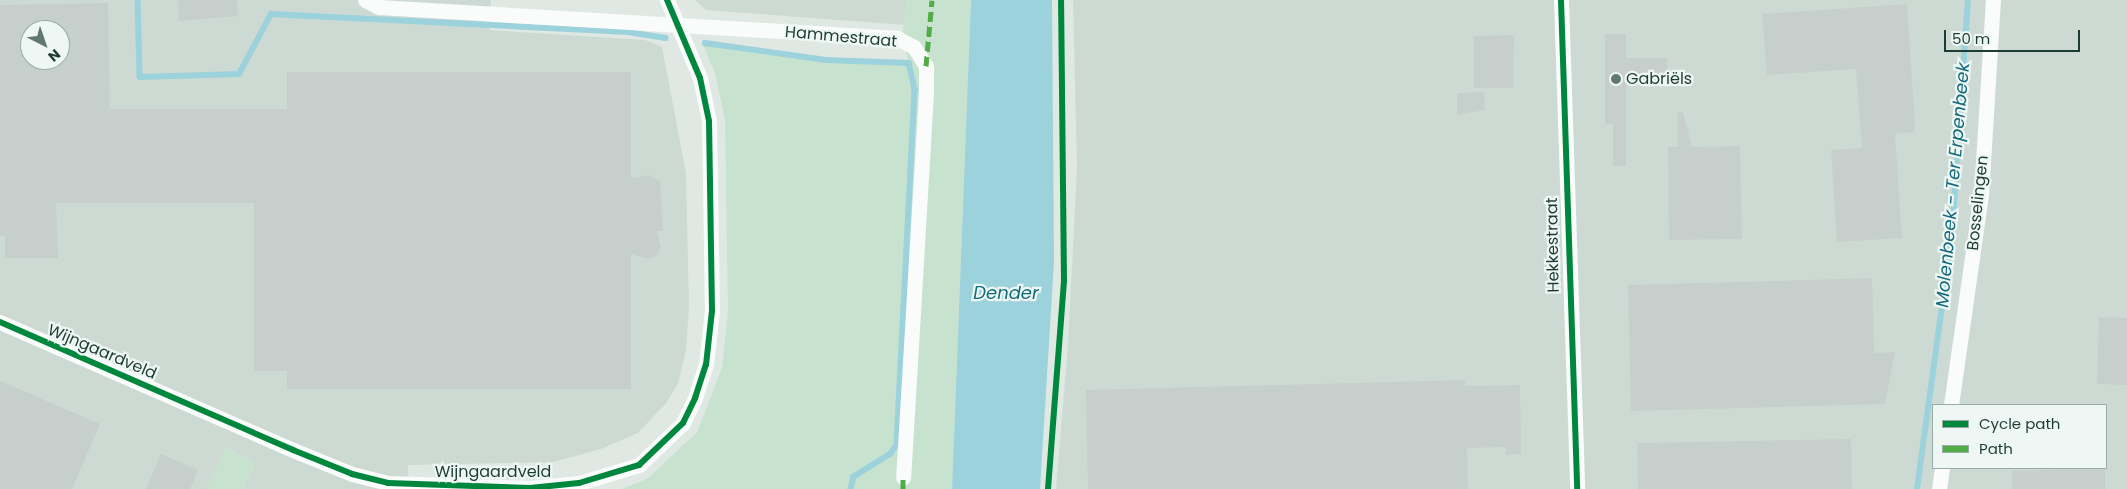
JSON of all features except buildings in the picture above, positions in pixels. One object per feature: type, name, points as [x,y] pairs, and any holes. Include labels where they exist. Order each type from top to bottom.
[{"type":"street","name":"Hammestraat","points":[[365,0],[378,8],[897,38],[914,47],[926,66],[903,477]]},
{"type":"street","name":"Wijngaardveld","points":[[0,322],[301,453],[352,474],[388,483],[530,488],[579,483],[638,465],[683,423],[706,365],[709,340],[709,121],[700,78],[681,27],[668,0]]},
{"type":"street","name":"Hekkestraat","points":[[1561,0],[1577,489]]},
{"type":"street","name":"Bosselingen","points":[[1951,404],[1981,195],[1993,0]]},
{"type":"street","points":[[1939,489],[1942,469]]},
{"type":"shaded area","points":[[0,0],[491,0],[490,30],[645,40],[662,47],[686,173],[689,307],[686,350],[678,383],[667,402],[638,433],[601,449],[553,462],[408,465],[409,489],[243,489],[255,464],[227,447],[207,489],[0,489]]},
{"type":"shaded area","points":[[695,0],[908,0],[906,25],[706,10]]},
{"type":"shaded area","points":[[1073,0],[2127,0],[2127,489],[1056,489],[1068,345],[1077,168]]},
{"type":"green space","points":[[906,0],[971,0],[952,489],[622,489],[647,479],[697,432],[722,368],[728,311],[725,120],[715,73],[702,43],[826,60],[908,63],[903,31]]},
{"type":"green space","points":[[226,447],[255,464],[243,489],[207,489]]},
{"type":"water","name":"Dender","points":[[971,0],[1052,0],[1054,262],[1040,489],[952,489]]},
{"type":"waterway","points":[[138,0],[140,77],[239,74],[271,14],[628,32],[666,38]]},
{"type":"waterway","name":"Molenbeek - Ter Erpenbeek","points":[[1917,489],[1952,233],[1968,0]]},
{"type":"waterway","points":[[705,43],[826,60],[909,63],[915,89],[897,445],[891,454],[854,477],[851,489]]},
{"type":"marked path","points":[[926,66],[932,0]]},
{"type":"marked path","points":[[903,477],[903,489]]},
{"type":"cycle path","points":[[0,322],[293,450],[352,474],[388,483],[530,488],[579,483],[639,465],[683,423],[695,398],[706,365],[712,311],[709,121],[700,78],[667,0]]},
{"type":"cycle path","points":[[1048,489],[1064,281],[1061,0]]},
{"type":"cycle path","points":[[1561,0],[1577,489]]},
{"type":"place","name":"Gabriëls","points":[[1616,79]]}]
